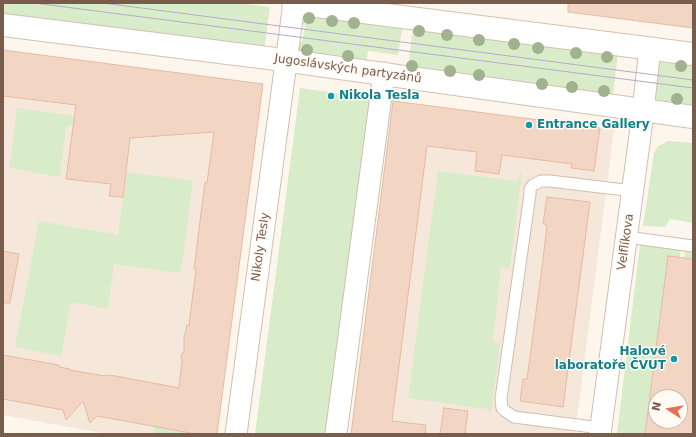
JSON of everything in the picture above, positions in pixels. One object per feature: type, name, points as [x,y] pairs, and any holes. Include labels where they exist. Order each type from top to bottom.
[{"type":"main road","points":[[294,3],[385,9],[650,49],[693,54]]},
{"type":"main road","name":"Jugoslávských partyzánů","points":[[3,25],[384,73],[693,117]]},
{"type":"street","name":"Nikoly Tesly","points":[[236,434],[294,3]]},
{"type":"street","name":"Velflíkova","points":[[600,431],[627,237],[650,49]]},
{"type":"street","points":[[336,434],[384,73]]},
{"type":"lane","points":[[600,431],[514,417],[505,412],[501,404],[530,189],[533,185],[541,181],[550,181],[633,191]]},
{"type":"lane","points":[[627,237],[693,246]]},
{"type":"shaded area","points":[[3,50],[263,84],[217,434],[107,434],[3,415]]},
{"type":"shaded area","points":[[393,101],[614,130],[575,434],[351,434]]},
{"type":"green space","points":[[3,3],[240,3],[270,7],[264,52],[3,17]]},
{"type":"green space","points":[[305,14],[403,24],[398,55],[368,51],[366,64],[300,52],[300,42],[302,42],[305,25],[302,24]]},
{"type":"green space","points":[[413,26],[618,52],[613,97],[408,70]]},
{"type":"green space","points":[[663,60],[693,62],[693,108],[657,101],[655,98],[658,66]]},
{"type":"green space","points":[[300,88],[370,98],[326,434],[255,434]]},
{"type":"green space","points":[[17,108],[75,116],[74,124],[66,127],[60,177],[9,168]]},
{"type":"green space","points":[[668,141],[693,143],[693,223],[670,219],[665,227],[643,226],[654,153],[658,146]]},
{"type":"green space","points":[[438,171],[516,181],[518,180],[522,171],[510,268],[501,267],[493,341],[500,344],[491,412],[487,409],[408,398]]},
{"type":"green space","points":[[126,172],[193,181],[181,273],[114,264],[108,309],[71,302],[61,356],[15,347],[39,221],[118,235]]},
{"type":"green space","points":[[640,245],[681,250],[654,389],[648,389],[648,419],[645,434],[617,434]]},
{"type":"green space","points":[[685,250],[693,252],[693,259],[684,258]]},
{"type":"green space","points":[[154,426],[196,434],[153,434]]},
{"type":"building","points":[[568,3],[693,3],[693,28],[568,12]]},
{"type":"building","points":[[3,50],[263,84],[217,434],[196,434],[97,416],[90,423],[83,401],[66,420],[63,410],[3,399],[3,355],[59,365],[59,367],[70,370],[105,376],[116,376],[179,388],[182,361],[181,355],[184,351],[184,338],[187,325],[189,325],[196,270],[194,269],[205,182],[207,183],[214,132],[130,138],[123,197],[109,196],[111,184],[66,179],[76,105],[3,96]]},
{"type":"building","points":[[393,101],[600,128],[594,171],[571,168],[572,164],[502,155],[499,174],[475,171],[477,152],[427,146],[392,421],[426,425],[425,434],[351,434]]},
{"type":"building","points":[[547,197],[590,202],[563,407],[520,401],[523,379],[527,379],[541,275],[547,226],[543,223]]},
{"type":"building","points":[[3,251],[19,254],[10,303],[3,303]]},
{"type":"building","name":"Halové laboratoře ČVUT","points":[[668,256],[693,259],[693,434],[645,434],[648,411],[648,429],[688,429],[688,389],[651,389]]},
{"type":"building","points":[[444,408],[468,411],[465,434],[440,434]]},
{"type":"tram line","points":[[34,3],[693,88]]},
{"type":"tram line","points":[[103,3],[693,80]]},
{"type":"place","name":"Nikola Tesla","points":[[331,96]]},
{"type":"place","name":"Entrance Gallery","points":[[529,125]]},
{"type":"place","name":"Halové laboratoře ČVUT","points":[[674,359]]}]
